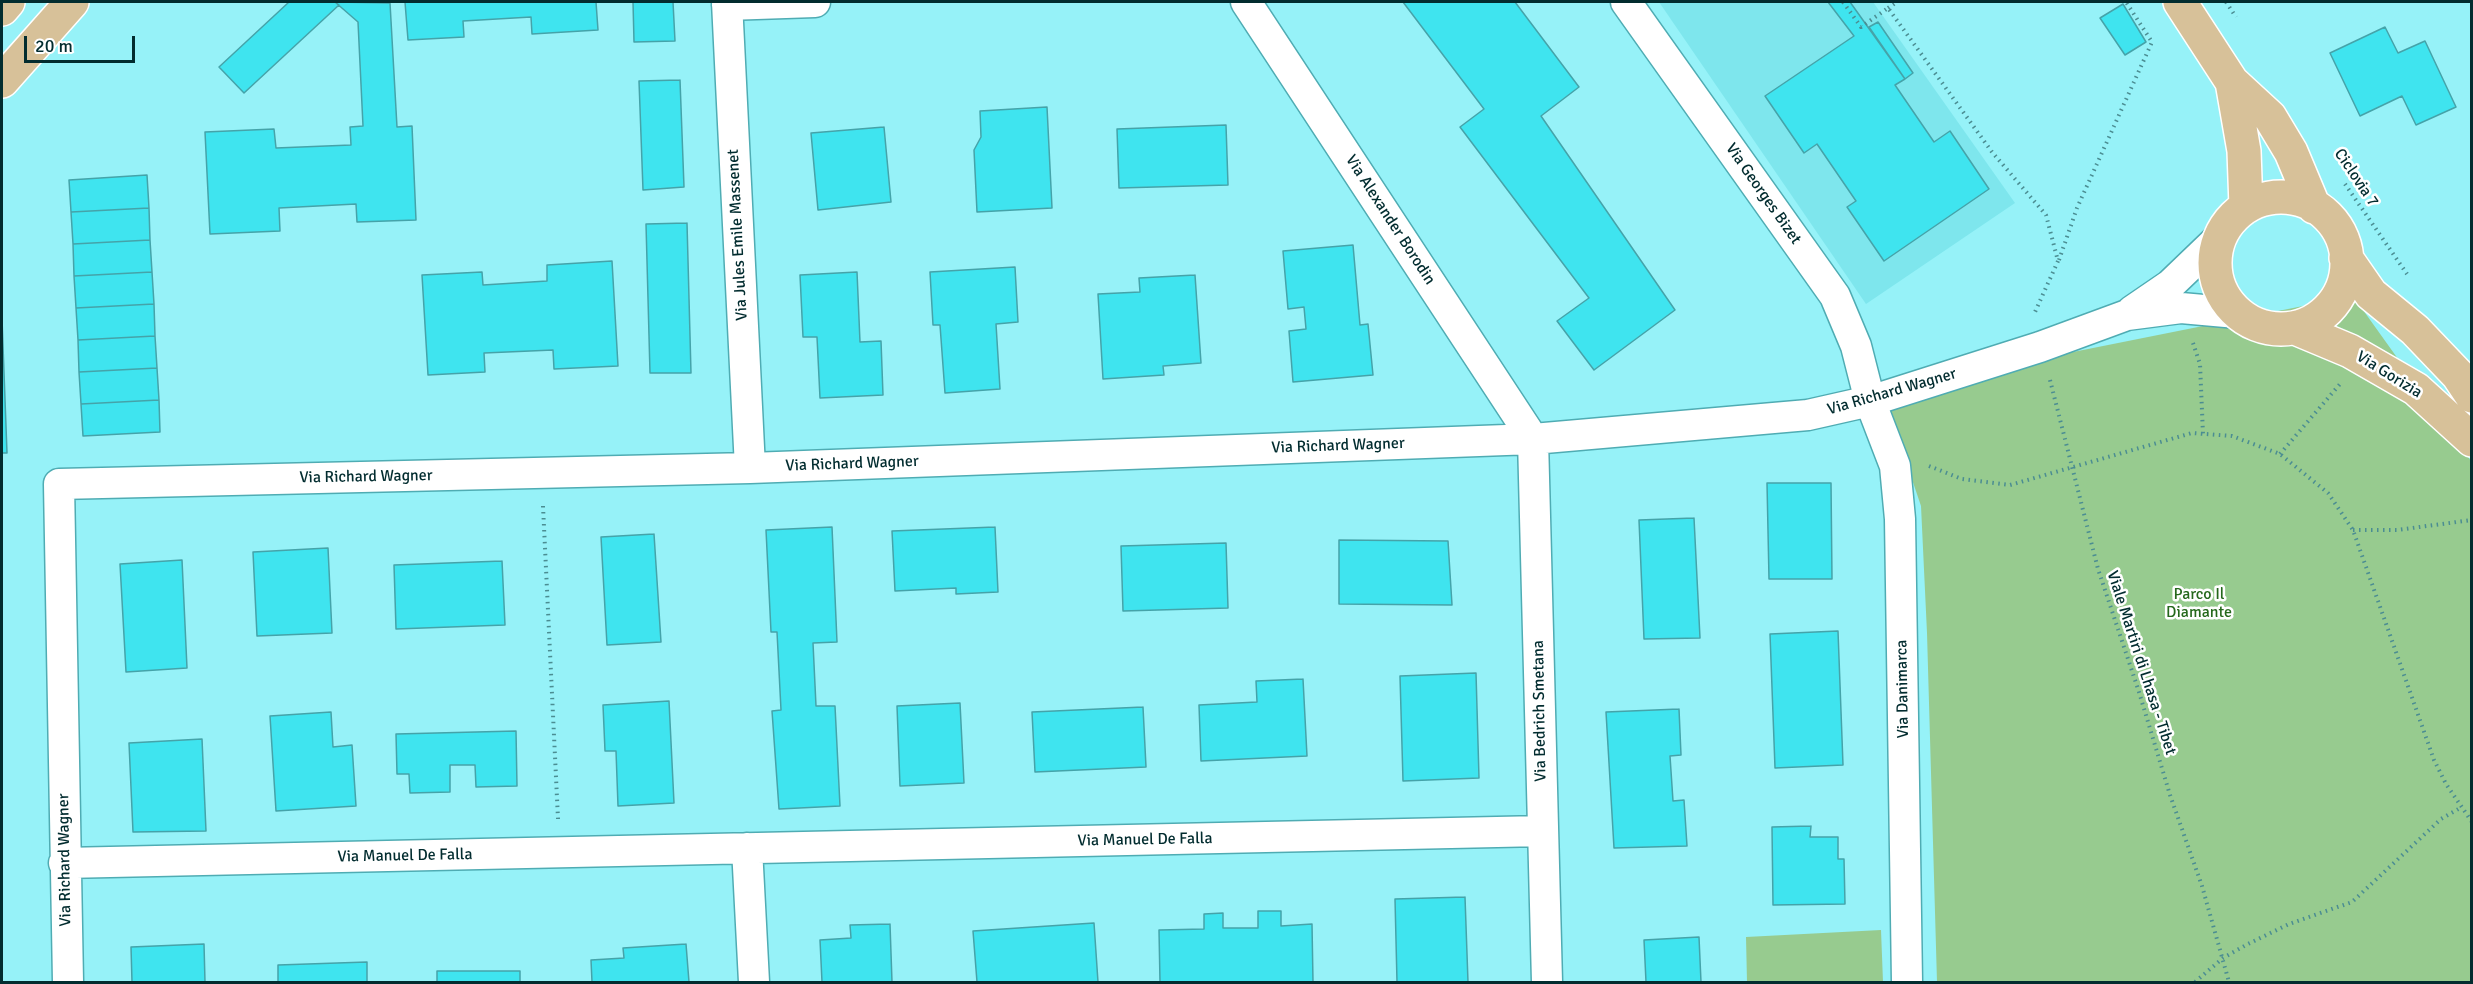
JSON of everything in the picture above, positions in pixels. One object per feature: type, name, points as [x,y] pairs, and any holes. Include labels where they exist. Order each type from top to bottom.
[{"type":"main road","points":[[2,9],[8,2]]},
{"type":"main road","points":[[2,81],[72,2]]},
{"type":"main road","points":[[2180,2],[2232,82],[2270,117],[2290,152],[2314,207]]},
{"type":"main road","points":[[2232,82],[2244,151],[2246,207]]},
{"type":"main road","points":[[2285,197],[2305,201],[2314,207],[2323,212],[2337,228],[2345,248],[2347,269],[2342,289],[2331,307],[2315,320],[2295,328],[2274,329],[2254,324],[2237,313],[2224,297],[2216,278],[2214,257],[2219,238],[2230,220],[2246,207],[2264,199],[2285,197]]},
{"type":"main road","points":[[2346,258],[2371,294],[2415,330],[2458,375],[2472,396]]},
{"type":"main road","name":"Via Gorizia","points":[[2295,328],[2350,351],[2416,389],[2472,440]]},
{"type":"street","points":[[727,3],[814,2]]},
{"type":"street","name":"Via Alexander Borodin","points":[[1246,2],[1533,439]]},
{"type":"street","name":"Via Georges Bizet","points":[[1626,2],[1835,296],[1856,346],[1870,401]]},
{"type":"street","name":"Via Jules Emile Massenet","points":[[727,3],[750,468]]},
{"type":"street","name":"Via Richard Wagner","points":[[2127,315],[2170,285],[2219,238]]},
{"type":"street","name":"Via Richard Wagner","points":[[68,982],[64,863],[59,484],[750,468],[1533,439],[1808,415],[1870,401],[2040,347],[2127,315],[2181,308],[2237,313]]},
{"type":"street","name":"Via Danimarca","points":[[1870,401],[1895,466],[1900,519],[1907,982]]},
{"type":"street","name":"Via Bedrich Smetana","points":[[1533,439],[1547,982]]},
{"type":"street","name":"Via Manuel De Falla","points":[[64,863],[1543,831]]},
{"type":"street","points":[[747,848],[754,982]]},
{"type":"path","points":[[1843,2],[1861,27],[1897,2]]},
{"type":"path","name":"Viale Martiri di Lhasa - Tibet","points":[[2126,2],[2152,42],[2077,208],[2058,261],[2033,317],[2061,416],[2098,569],[2170,795],[2202,886],[2229,982]]},
{"type":"path","points":[[2226,2],[2237,20]]},
{"type":"path","points":[[1888,8],[1992,152],[2046,215],[2058,261]]},
{"type":"path","name":"Ciclovia 7","points":[[2340,176],[2411,281]]},
{"type":"path","points":[[1895,466],[1929,466],[1962,479],[2010,485],[2192,433],[2232,436],[2280,454],[2328,493],[2353,530],[2434,760],[2472,822]]},
{"type":"path","points":[[542,473],[560,852]]},
{"type":"path","points":[[2353,530],[2397,530],[2472,520]]},
{"type":"path","points":[[2196,982],[2223,958],[2289,924],[2352,902],[2441,819],[2462,807]]},
{"type":"shaded area","points":[[1659,2],[1873,2],[2015,203],[1866,304]]},
{"type":"green space","name":"Parco Il Diamante","points":[[2353,296],[2471,461],[2471,982],[1937,982],[1921,506],[1888,408],[2033,360]]},
{"type":"green space","points":[[1881,930],[1883,982],[1747,982],[1746,937]]},
{"type":"building","points":[[289,2],[335,2],[339,5],[244,93],[219,67]]},
{"type":"building","points":[[335,2],[390,3],[397,127],[412,126],[416,220],[357,222],[356,204],[279,208],[280,231],[210,234],[205,132],[274,129],[276,148],[351,145],[350,127],[363,126],[358,22]]},
{"type":"building","points":[[405,2],[596,2],[598,30],[532,34],[531,17],[463,21],[464,37],[408,40]]},
{"type":"building","points":[[633,2],[673,2],[675,41],[634,42]]},
{"type":"building","points":[[1403,2],[1515,2],[1579,87],[1541,116],[1675,310],[1594,370],[1557,321],[1589,298],[1460,127],[1484,109]]},
{"type":"building","points":[[1828,2],[1850,2],[1905,79],[1895,85],[1934,142],[1950,131],[1989,189],[1884,261],[1847,207],[1856,201],[1817,144],[1804,153],[1765,96],[1854,36]]},
{"type":"building","points":[[2123,4],[2146,42],[2125,55],[2100,18]]},
{"type":"building","points":[[1878,22],[1913,73],[1905,79],[1869,27]]},
{"type":"building","points":[[2385,27],[2398,53],[2425,41],[2456,107],[2416,125],[2402,96],[2360,116],[2330,53]]},
{"type":"building","points":[[680,80],[684,187],[643,190],[639,81]]},
{"type":"building","points":[[1047,107],[1052,208],[977,212],[974,150],[981,137],[980,111]]},
{"type":"building","points":[[1226,125],[1228,185],[1119,188],[1117,129]]},
{"type":"building","points":[[884,127],[891,202],[818,210],[811,133]]},
{"type":"building","points":[[147,175],[149,208],[71,212],[69,180]]},
{"type":"building","points":[[149,208],[150,240],[73,244],[71,212]]},
{"type":"building","points":[[687,223],[691,373],[650,373],[646,224]]},
{"type":"building","points":[[150,240],[152,272],[74,276],[73,244]]},
{"type":"building","points":[[1353,245],[1360,325],[1368,324],[1373,375],[1293,382],[1289,331],[1306,329],[1304,307],[1288,309],[1283,251]]},
{"type":"building","points":[[612,261],[618,366],[554,369],[553,350],[484,353],[485,372],[428,375],[422,275],[482,272],[483,285],[547,281],[547,265]]},
{"type":"building","points":[[1015,267],[1018,322],[996,324],[1000,389],[945,393],[940,325],[933,325],[930,272]]},
{"type":"building","points":[[152,272],[154,304],[76,308],[74,276]]},
{"type":"building","points":[[857,272],[860,342],[881,341],[883,395],[820,398],[817,337],[803,337],[800,275]]},
{"type":"building","points":[[1195,275],[1201,363],[1163,366],[1164,375],[1103,379],[1098,294],[1140,292],[1139,278]]},
{"type":"building","points":[[154,304],[155,336],[78,340],[76,308]]},
{"type":"building","points":[[2,319],[7,453],[2,453]]},
{"type":"building","points":[[155,336],[157,368],[79,372],[78,340]]},
{"type":"building","points":[[157,368],[159,400],[81,404],[79,372]]},
{"type":"building","points":[[159,400],[160,432],[83,436],[81,404]]},
{"type":"building","points":[[1767,483],[1831,483],[1832,579],[1769,579]]},
{"type":"building","points":[[1694,518],[1700,638],[1644,639],[1639,520]]},
{"type":"building","points":[[832,527],[837,642],[813,643],[816,706],[835,706],[840,806],[779,809],[772,711],[781,710],[777,632],[771,632],[766,530]]},
{"type":"building","points":[[995,527],[998,592],[956,594],[956,588],[895,591],[892,531]]},
{"type":"building","points":[[654,534],[661,642],[607,645],[601,537]]},
{"type":"building","points":[[1339,540],[1448,541],[1452,605],[1339,604]]},
{"type":"building","points":[[1226,543],[1228,608],[1123,611],[1121,546]]},
{"type":"building","points":[[328,548],[332,633],[257,636],[253,552]]},
{"type":"building","points":[[182,560],[187,668],[126,672],[120,564]]},
{"type":"building","points":[[502,561],[505,625],[396,629],[394,565]]},
{"type":"building","points":[[1838,631],[1843,765],[1775,768],[1770,634]]},
{"type":"building","points":[[1476,673],[1479,778],[1403,781],[1400,676]]},
{"type":"building","points":[[1303,679],[1307,756],[1201,761],[1199,705],[1257,702],[1256,681]]},
{"type":"building","points":[[669,701],[674,803],[618,806],[616,751],[605,751],[603,705]]},
{"type":"building","points":[[960,703],[964,783],[900,786],[897,706]]},
{"type":"building","points":[[1143,707],[1146,767],[1035,772],[1032,712]]},
{"type":"building","points":[[1679,709],[1681,755],[1670,756],[1673,801],[1684,800],[1687,846],[1614,848],[1606,712]]},
{"type":"building","points":[[331,712],[333,747],[352,745],[356,806],[276,811],[270,716]]},
{"type":"building","points":[[516,731],[517,786],[476,787],[475,765],[450,765],[450,792],[410,793],[409,774],[397,774],[396,734]]},
{"type":"building","points":[[202,739],[206,831],[133,832],[129,743]]},
{"type":"building","points":[[1811,826],[1810,837],[1838,837],[1838,859],[1844,859],[1845,904],[1773,905],[1772,827]]},
{"type":"building","points":[[1465,897],[1468,982],[1397,982],[1395,899]]},
{"type":"building","points":[[1258,911],[1281,911],[1281,926],[1312,924],[1313,982],[1160,982],[1159,930],[1204,929],[1204,914],[1223,913],[1223,928],[1258,928]]},
{"type":"building","points":[[1094,923],[1098,982],[977,982],[973,931]]},
{"type":"building","points":[[890,924],[892,982],[822,982],[820,940],[851,938],[850,925]]},
{"type":"building","points":[[1699,937],[1701,982],[1646,982],[1644,940]]},
{"type":"building","points":[[204,944],[205,982],[132,982],[131,947]]},
{"type":"building","points":[[686,944],[689,982],[592,982],[591,960],[624,958],[623,948]]},
{"type":"building","points":[[367,962],[367,982],[278,982],[278,965]]},
{"type":"building","points":[[437,971],[520,971],[520,982],[437,982]]}]
